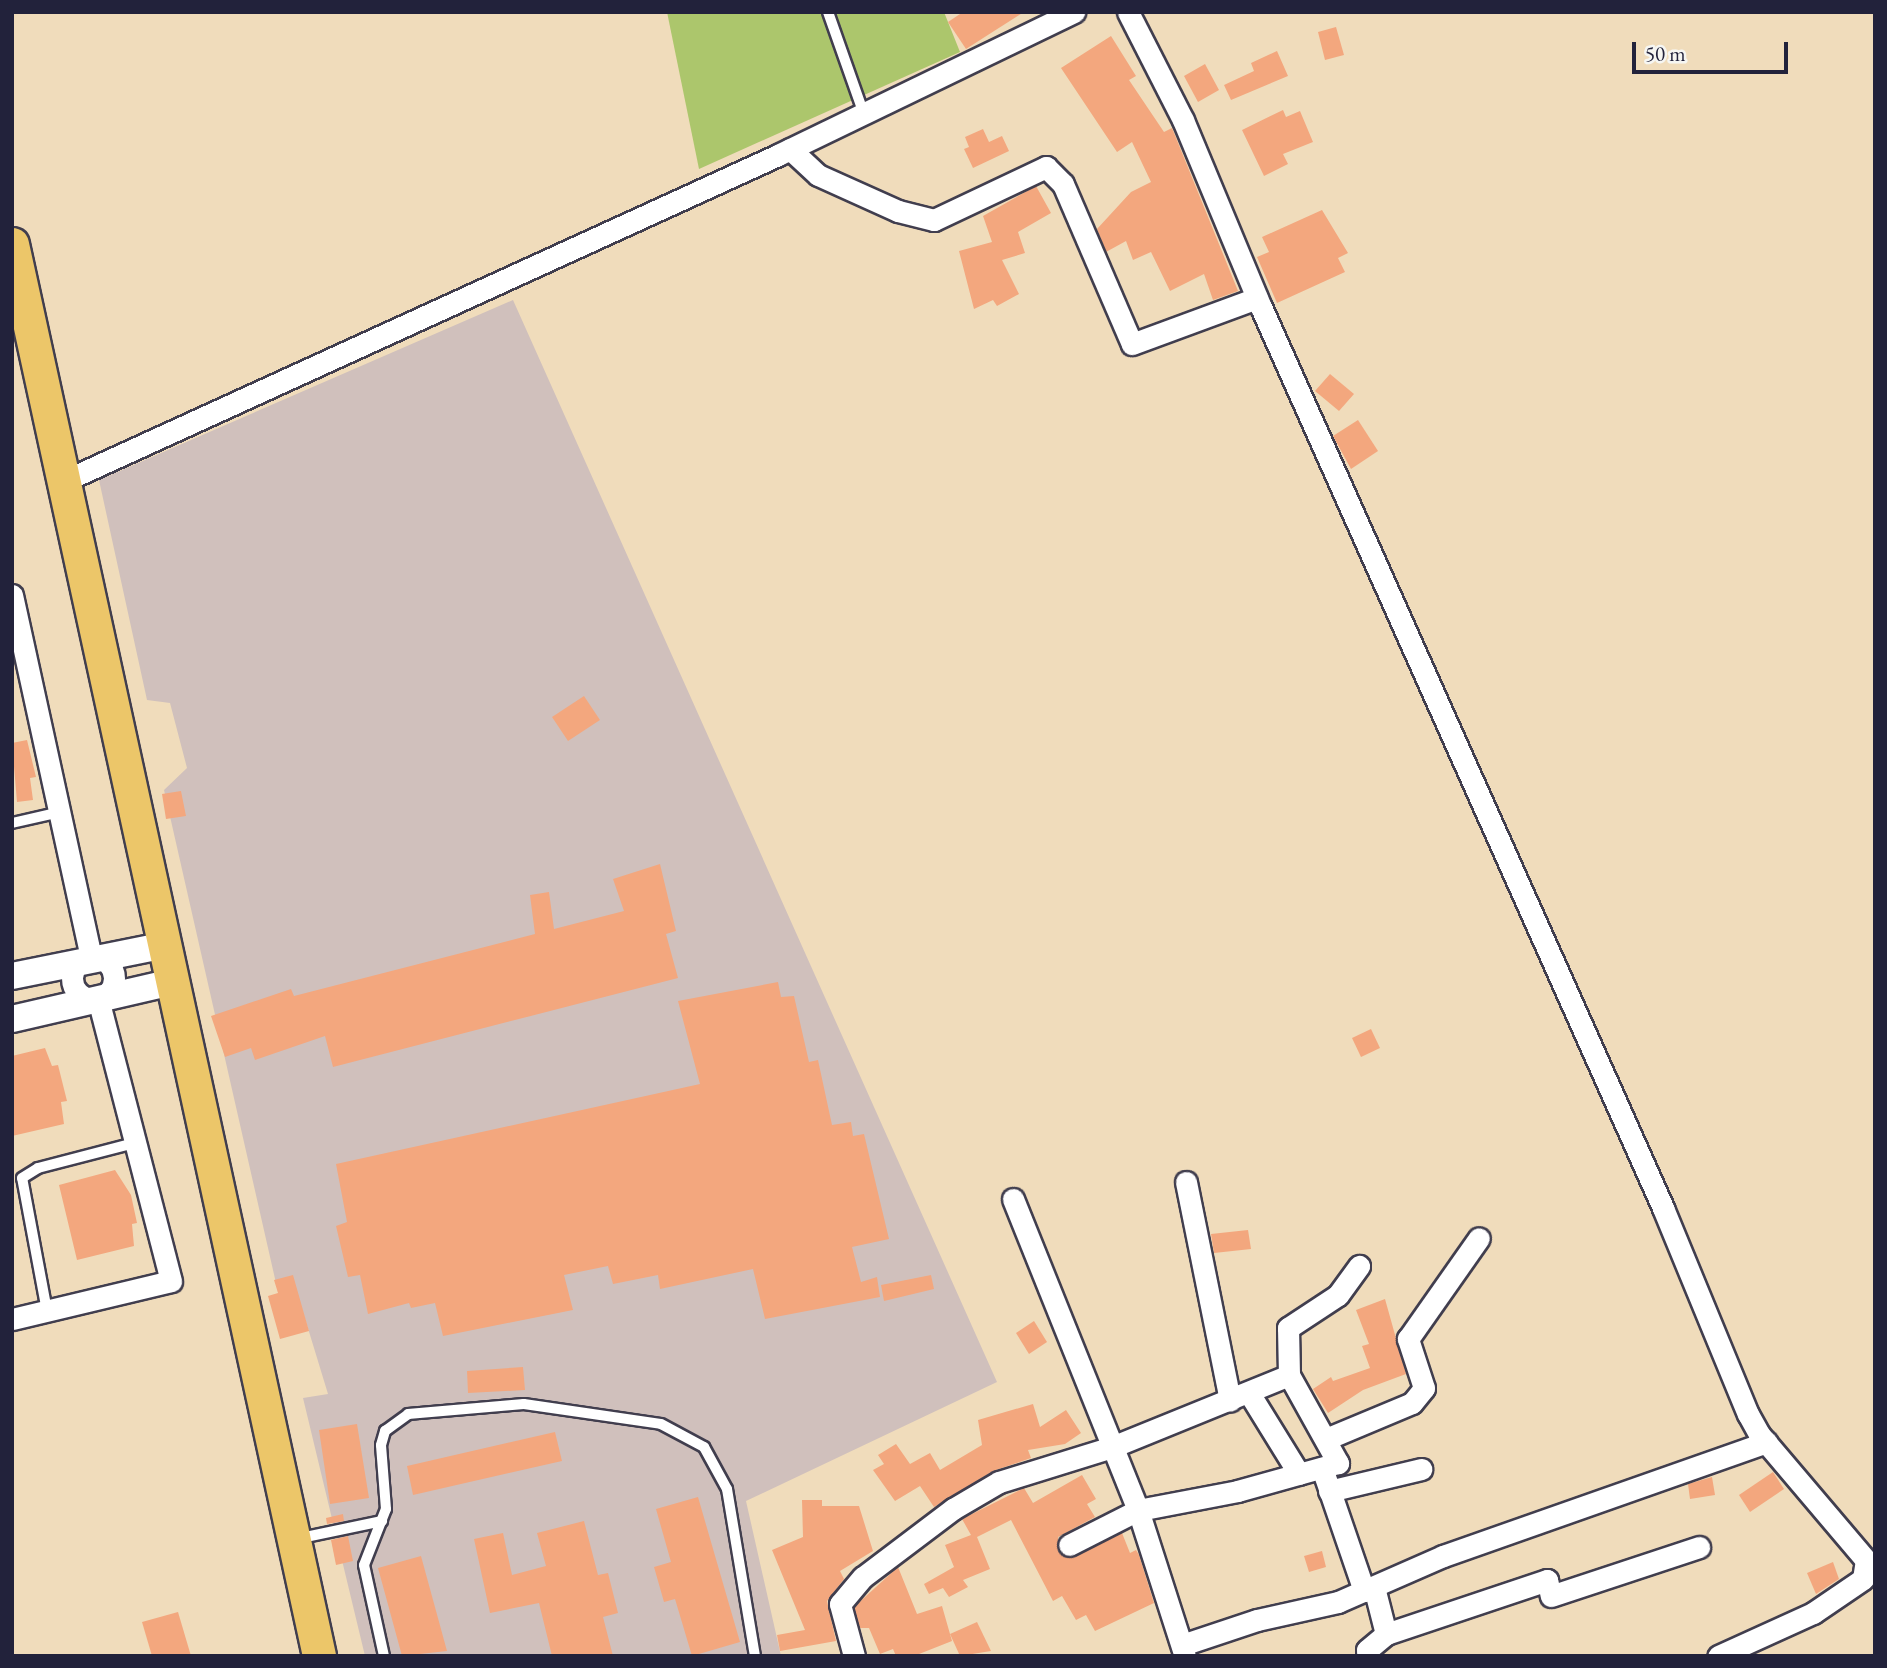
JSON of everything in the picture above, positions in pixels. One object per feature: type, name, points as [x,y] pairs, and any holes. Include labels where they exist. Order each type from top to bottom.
[{"type":"main road","points":[[12,244],[319,1656]]},
{"type":"street","points":[[64,481],[790,149],[1074,12]]},
{"type":"street","points":[[1128,12],[1183,120],[1257,298],[1657,1196],[1748,1414],[1767,1442],[1864,1556],[1868,1570],[1863,1579],[1813,1613],[1718,1656]]},
{"type":"street","points":[[790,149],[818,175],[898,211],[934,220],[1046,167],[1063,184],[1132,344],[1257,298]]},
{"type":"street","points":[[12,595],[20,666],[60,812],[91,957]]},
{"type":"street","points":[[12,976],[91,957],[166,945]]},
{"type":"street","points":[[91,957],[110,964],[114,978],[110,991],[98,998],[84,997],[72,981],[78,962],[91,957]]},
{"type":"street","points":[[12,1019],[172,982]]},
{"type":"street","points":[[12,1319],[171,1281],[98,998]]},
{"type":"street","points":[[1186,1182],[1239,1397],[1299,1474]]},
{"type":"street","points":[[1013,1199],[1138,1510],[1184,1650],[1369,1589],[1443,1556],[1767,1442]]},
{"type":"street","points":[[1326,1439],[1412,1403],[1424,1388],[1409,1339],[1479,1238]]},
{"type":"street","points":[[1069,1545],[1138,1510],[1238,1491],[1338,1463],[1289,1375],[1288,1328],[1338,1295],[1359,1266]]},
{"type":"street","points":[[854,1656],[847,1642],[841,1604],[863,1577],[953,1509],[999,1482],[1112,1447],[1289,1375]]},
{"type":"street","points":[[1322,1468],[1386,1634]]},
{"type":"street","points":[[1329,1491],[1421,1469]]},
{"type":"street","points":[[1368,1656],[1367,1650],[1386,1634],[1547,1580],[1551,1596],[1699,1546]]},
{"type":"lane","points":[[828,12],[864,114]]},
{"type":"lane","points":[[12,823],[60,812]]},
{"type":"lane","points":[[47,1311],[20,1189],[22,1178],[38,1168],[135,1143]]},
{"type":"lane","points":[[384,1656],[364,1565],[387,1503],[383,1438],[401,1416],[535,1405],[673,1427],[704,1447],[723,1477],[755,1656]]},
{"type":"lane","points":[[293,1540],[382,1521]]},
{"type":"shaded area","points":[[513,300],[997,1382],[746,1501],[781,1656],[365,1656],[303,1398],[328,1394],[296,1289],[278,1292],[164,790],[187,768],[170,703],[147,700],[99,480]]},
{"type":"green space","points":[[667,12],[944,12],[960,52],[699,169]]},
{"type":"building","points":[[963,12],[1024,12],[966,49],[948,22]]},
{"type":"building","points":[[1336,27],[1344,55],[1325,60],[1318,32]]},
{"type":"building","points":[[1111,36],[1136,76],[1129,80],[1164,132],[1172,128],[1238,291],[1213,300],[1204,274],[1170,291],[1151,252],[1133,260],[1126,241],[1106,252],[1097,229],[1131,192],[1151,182],[1132,142],[1117,152],[1061,68]]},
{"type":"building","points":[[1277,51],[1288,76],[1231,100],[1224,85],[1254,71],[1251,63]]},
{"type":"building","points":[[1205,64],[1219,90],[1198,102],[1184,76]]},
{"type":"building","points":[[1283,110],[1286,117],[1300,111],[1313,142],[1283,154],[1288,164],[1264,176],[1242,130]]},
{"type":"building","points":[[983,129],[989,142],[1002,136],[1009,151],[973,168],[964,149],[969,147],[965,137]]},
{"type":"building","points":[[1036,186],[1051,213],[1018,232],[1025,253],[1002,260],[1019,294],[997,306],[993,300],[974,309],[959,251],[992,242],[983,216]]},
{"type":"building","points":[[1322,210],[1348,253],[1338,258],[1345,272],[1277,303],[1257,257],[1269,252],[1262,237]]},
{"type":"building","points":[[1330,374],[1354,394],[1339,411],[1315,391]]},
{"type":"building","points":[[1358,420],[1378,451],[1351,469],[1333,436]]},
{"type":"building","points":[[584,696],[600,720],[568,741],[552,717]]},
{"type":"building","points":[[27,740],[36,777],[30,778],[33,800],[17,802],[12,743]]},
{"type":"building","points":[[181,791],[186,816],[166,819],[162,794]]},
{"type":"building","points":[[660,864],[676,931],[666,934],[678,978],[333,1067],[325,1036],[255,1060],[251,1048],[225,1057],[211,1016],[291,989],[294,996],[535,934],[530,895],[549,892],[554,929],[624,911],[613,879]]},
{"type":"building","points":[[778,982],[781,997],[794,996],[809,1062],[818,1060],[832,1125],[851,1122],[853,1136],[864,1134],[889,1239],[852,1247],[861,1282],[877,1277],[880,1297],[765,1319],[753,1269],[660,1289],[658,1275],[613,1284],[608,1266],[564,1275],[573,1310],[443,1336],[435,1303],[411,1308],[409,1303],[368,1314],[360,1275],[348,1277],[336,1226],[347,1222],[336,1164],[700,1084],[678,1001]]},
{"type":"building","points":[[1371,1029],[1380,1048],[1361,1057],[1352,1038]]},
{"type":"building","points":[[45,1048],[52,1066],[58,1065],[67,1101],[61,1102],[64,1124],[12,1136],[12,1056]]},
{"type":"building","points":[[115,1170],[131,1195],[137,1223],[132,1224],[134,1246],[77,1260],[59,1185]]},
{"type":"building","points":[[1248,1230],[1251,1249],[1214,1253],[1211,1234]]},
{"type":"building","points":[[293,1275],[309,1331],[280,1339],[268,1296],[278,1293],[274,1280]]},
{"type":"building","points":[[931,1275],[934,1289],[884,1301],[881,1285]]},
{"type":"building","points":[[1385,1299],[1406,1374],[1363,1390],[1328,1413],[1313,1389],[1331,1377],[1333,1381],[1370,1368],[1362,1346],[1369,1344],[1356,1310]]},
{"type":"building","points":[[1034,1321],[1047,1342],[1029,1354],[1016,1333]]},
{"type":"building","points":[[523,1367],[525,1390],[468,1393],[467,1371]]},
{"type":"building","points":[[1033,1404],[1040,1427],[1066,1410],[1081,1433],[1065,1444],[1028,1450],[1031,1458],[993,1471],[934,1507],[920,1486],[895,1501],[873,1470],[884,1464],[878,1455],[896,1444],[910,1464],[930,1453],[940,1470],[982,1445],[978,1420]]},
{"type":"building","points":[[357,1424],[369,1498],[330,1504],[319,1430]]},
{"type":"building","points":[[555,1432],[562,1461],[413,1495],[407,1466]]},
{"type":"building","points":[[1773,1472],[1784,1489],[1750,1512],[1739,1495]]},
{"type":"building","points":[[1082,1475],[1096,1499],[1087,1504],[1095,1517],[1058,1537],[1058,1551],[1074,1557],[1122,1533],[1130,1553],[1136,1550],[1139,1555],[1154,1603],[1095,1631],[1086,1615],[1076,1620],[1062,1596],[1053,1601],[1011,1520],[977,1537],[990,1569],[963,1580],[968,1587],[949,1597],[943,1588],[929,1594],[924,1584],[954,1567],[945,1545],[971,1535],[962,1519],[1024,1488],[1033,1503]]},
{"type":"building","points":[[1712,1477],[1715,1495],[1690,1499],[1688,1484]]},
{"type":"building","points":[[698,1497],[740,1642],[692,1656],[675,1599],[664,1602],[654,1567],[671,1562],[656,1509]]},
{"type":"building","points":[[802,1500],[822,1500],[822,1506],[859,1506],[873,1551],[840,1571],[844,1579],[827,1601],[836,1641],[780,1651],[777,1635],[805,1630],[772,1550],[803,1537]]},
{"type":"building","points":[[343,1514],[344,1521],[327,1524],[326,1518]]},
{"type":"building","points":[[584,1521],[598,1575],[608,1573],[618,1613],[603,1617],[613,1656],[552,1656],[539,1603],[490,1613],[474,1539],[503,1533],[512,1575],[546,1566],[537,1533]]},
{"type":"building","points":[[348,1536],[353,1561],[336,1565],[331,1540]]},
{"type":"building","points":[[1322,1551],[1326,1567],[1309,1572],[1304,1556]]},
{"type":"building","points":[[421,1556],[447,1651],[402,1656],[378,1568]]},
{"type":"building","points":[[1833,1562],[1839,1579],[1816,1594],[1807,1573]]},
{"type":"building","points":[[898,1567],[917,1614],[942,1606],[952,1641],[914,1656],[896,1656],[893,1649],[880,1654],[869,1628],[860,1628],[854,1607]]},
{"type":"building","points":[[178,1612],[191,1656],[152,1656],[142,1622]]},
{"type":"building","points":[[977,1622],[991,1651],[960,1656],[950,1634]]}]
